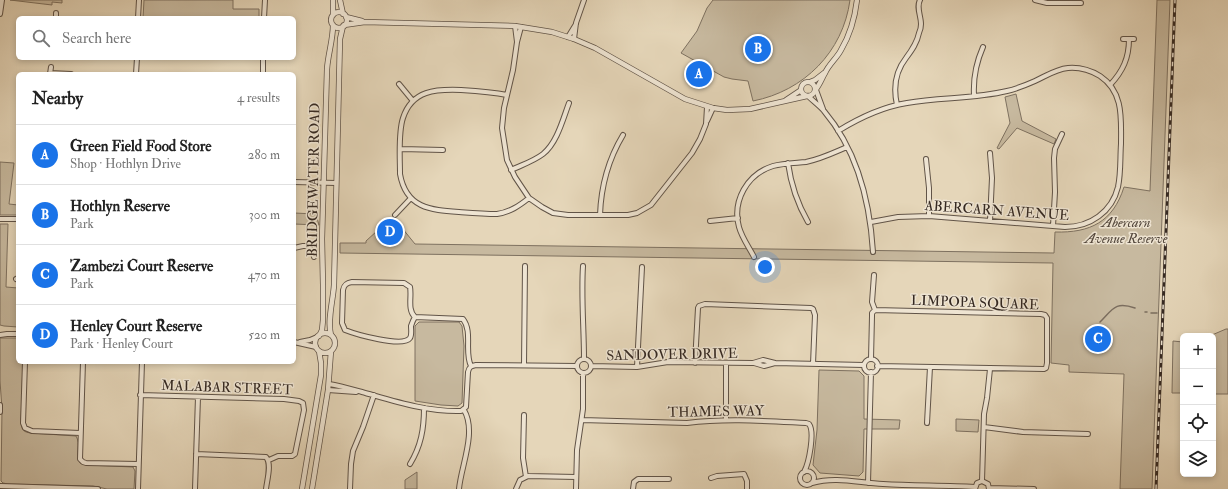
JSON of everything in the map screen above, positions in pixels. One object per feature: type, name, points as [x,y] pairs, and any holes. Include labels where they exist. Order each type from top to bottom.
[{"type":"street","points":[[138,16],[139,0]]},
{"type":"street","points":[[264,16],[265,0]]},
{"type":"street","points":[[333,0],[333,15],[331,20],[336,28],[365,22],[515,26],[536,29],[574,38],[607,54],[685,99],[710,107],[727,110],[750,109],[813,95],[823,78],[824,73]]},
{"type":"street","points":[[340,0],[346,21],[344,26]]},
{"type":"street","points":[[568,37],[576,23],[584,0]]},
{"type":"street","points":[[784,101],[801,90],[804,83],[815,80],[824,73],[841,50],[856,13],[857,0]]},
{"type":"street","points":[[897,105],[895,80],[898,70],[913,49],[918,38],[921,25],[918,7],[920,0]]},
{"type":"street","points":[[1035,0],[1047,3],[1081,4]]},
{"type":"street","points":[[0,14],[1,3]]},
{"type":"street","points":[[333,15],[337,13],[365,22]]},
{"type":"street","points":[[574,38],[576,23]]},
{"type":"street","name":"BRIDGEWATER ROAD","points":[[318,337],[322,330],[323,320],[322,239],[327,61],[332,41],[333,25]]},
{"type":"street","name":"BRIDGEWATER ROAD","points":[[331,336],[329,323],[333,302],[334,285],[340,39],[344,26]]},
{"type":"street","points":[[515,26],[517,42]]},
{"type":"street","points":[[521,27],[504,108],[502,128],[504,148],[511,170],[529,198],[542,208],[553,213],[568,215],[628,215],[637,213],[651,205],[692,153],[706,124],[710,107]]},
{"type":"street","points":[[1110,85],[1123,68],[1127,58],[1131,39],[1123,39]]},
{"type":"street","points":[[974,95],[976,61],[982,46]]},
{"type":"street","points":[[136,72],[137,60]]},
{"type":"street","points":[[263,60],[263,72]]},
{"type":"street","points":[[50,72],[51,67]]},
{"type":"street","name":"ABERCARN AVENUE","points":[[838,130],[865,116],[897,105],[998,93],[1029,84],[1054,71],[1072,68],[1091,71],[1102,77],[1110,85],[1117,97],[1122,114],[1119,180],[1115,195],[1105,211],[1097,218],[1086,224],[1071,227],[929,216],[898,217],[871,222]]},
{"type":"street","points":[[810,82],[815,85],[823,110]]},
{"type":"street","points":[[398,84],[414,101]]},
{"type":"street","points":[[507,94],[489,91],[440,90],[426,93],[414,101],[407,109],[401,125],[401,180],[411,198],[418,204],[434,210],[490,214],[504,213],[510,211],[529,198]]},
{"type":"street","points":[[801,90],[803,94],[823,110],[838,130],[847,147],[861,180],[871,222],[873,252]]},
{"type":"street","points":[[511,170],[542,155],[548,149],[556,135],[569,103]]},
{"type":"street","points":[[1053,226],[1055,192],[1054,158],[1055,149],[1062,134]]},
{"type":"street","points":[[600,215],[602,192],[606,173],[623,135]]},
{"type":"street","points":[[754,257],[742,235],[738,218],[739,200],[748,183],[757,174],[768,168],[788,163],[814,160],[847,147]]},
{"type":"street","points":[[401,149],[443,150]]},
{"type":"street","points":[[990,153],[992,178],[990,221]]},
{"type":"street","points":[[926,159],[929,188],[929,216]]},
{"type":"street","points":[[788,163],[793,191],[797,203],[808,222]]},
{"type":"street","points":[[296,182],[336,183]]},
{"type":"street","points":[[395,215],[411,198]]},
{"type":"street","points":[[710,221],[738,218]]},
{"type":"street","points":[[0,219],[16,219]]},
{"type":"street","points":[[296,248],[308,244],[314,253],[314,257]]},
{"type":"street","points":[[524,365],[525,266]]},
{"type":"street","points":[[583,266],[582,301],[584,359]]},
{"type":"street","points":[[637,367],[642,267]]},
{"type":"street","points":[[871,359],[872,313],[875,310],[872,302],[874,275]]},
{"type":"street","points":[[352,282],[407,284],[411,290],[411,314],[414,317],[411,326],[411,337],[406,341],[383,341],[348,331],[344,329],[342,323],[344,286],[347,283],[352,282]]},
{"type":"street","points":[[695,363],[698,308],[705,304],[813,309],[815,315],[813,364]]},
{"type":"street","name":"LIMPOPA SQUARE","points":[[875,310],[1041,314],[1048,318],[1047,363],[1046,368],[1041,370],[878,366]]},
{"type":"street","points":[[414,317],[464,320],[468,334],[468,359],[471,366]]},
{"type":"street","points":[[0,331],[7,334]]},
{"type":"street","points":[[296,342],[310,340],[325,333],[331,336],[335,343],[331,351],[329,384],[312,489]]},
{"type":"street","points":[[0,335],[16,334]]},
{"type":"street","points":[[302,489],[304,467],[320,382],[321,363],[316,340],[318,337]]},
{"type":"street","points":[[296,342],[326,353],[331,351]]},
{"type":"street","points":[[577,366],[578,362],[584,359]]},
{"type":"street","points":[[583,373],[589,371],[590,366],[588,361],[584,359]]},
{"type":"street","points":[[871,359],[875,360],[878,366],[876,370],[871,372],[866,371],[864,366],[866,361],[871,359]]},
{"type":"street","name":"SANDOVER DRIVE","points":[[590,366],[637,367],[657,363],[753,363],[763,360],[775,363],[864,366]]},
{"type":"street","points":[[726,363],[726,420]]},
{"type":"street","points":[[25,364],[25,428],[32,431],[80,433]]},
{"type":"street","points":[[82,364],[80,457],[82,462],[138,464]]},
{"type":"street","points":[[138,489],[142,364]]},
{"type":"street","points":[[471,366],[577,366]]},
{"type":"street","points":[[459,489],[468,445],[468,420],[464,410],[467,404],[468,372],[471,366]]},
{"type":"street","points":[[577,366],[579,371],[583,373]]},
{"type":"street","points":[[927,423],[930,367]]},
{"type":"street","points":[[982,480],[984,414],[990,369]]},
{"type":"street","points":[[868,483],[871,372]]},
{"type":"street","points":[[576,489],[577,450],[582,420],[583,373]]},
{"type":"street","points":[[320,382],[348,387],[360,392],[424,408],[447,411],[464,410]]},
{"type":"street","points":[[319,389],[342,392],[360,392]]},
{"type":"street","name":"MALABAR STREET","points":[[140,395],[284,399],[296,400],[303,403],[304,410],[295,454],[292,456],[278,456],[268,460]]},
{"type":"street","points":[[350,489],[353,451],[364,427],[374,395]]},
{"type":"street","points":[[195,489],[198,397]]},
{"type":"street","points":[[0,404],[0,412]]},
{"type":"street","points":[[410,464],[417,453],[423,433],[424,408]]},
{"type":"street","points":[[524,415],[524,458],[526,477]]},
{"type":"street","name":"THAMES WAY","points":[[582,420],[687,423],[726,420],[809,424],[812,430],[808,463],[804,472]]},
{"type":"street","points":[[984,427],[1023,432],[1088,434]]},
{"type":"street","points":[[196,454],[266,457],[268,460],[266,489]]},
{"type":"street","name":"THAMES WAY","points":[[808,463],[812,473]]},
{"type":"street","points":[[804,489],[800,478],[804,472],[812,473],[823,480]]},
{"type":"street","points":[[809,489],[814,479],[812,473]]},
{"type":"street","points":[[711,478],[717,476],[744,474],[747,481],[747,489]]},
{"type":"street","points":[[516,489],[518,482],[526,477],[576,477]]},
{"type":"street","points":[[633,489],[634,482],[638,479],[669,479]]},
{"type":"street","points":[[802,483],[806,485],[823,480],[842,480],[868,483],[975,488],[978,482],[982,480]]},
{"type":"street","points":[[982,480],[986,482],[989,488],[1034,489]]},
{"type":"street","points":[[0,486],[98,489]]},
{"type":"green space","points":[[10,0],[62,0],[62,3],[52,2],[52,5]]},
{"type":"green space","points":[[144,0],[233,0],[233,9],[259,9],[259,16],[143,16]]},
{"type":"green space","points":[[713,0],[850,0],[846,19],[839,36],[830,52],[818,66],[789,88],[772,96],[753,101],[748,81],[724,77],[681,53],[697,31],[707,8]]},
{"type":"green space","name":"Abercarn Avenue Reserve","points":[[1157,0],[1170,0],[1152,489],[1120,489],[1124,374],[1069,372],[1069,365],[1051,363],[1053,263],[340,253],[340,243],[366,243],[366,241],[389,220],[398,223],[415,244],[1054,253],[1055,232],[1079,230],[1098,223],[1107,217],[1114,209],[1124,187],[1150,191]]},
{"type":"green space","points":[[1016,94],[1022,121],[1056,139],[1054,144],[1017,128],[999,149],[997,148],[1010,123],[1005,97]]},
{"type":"green space","points":[[0,162],[14,163],[9,204],[16,205],[16,215],[0,215]]},
{"type":"green space","points":[[296,213],[316,214],[319,225],[296,224]]},
{"type":"green space","points":[[0,224],[8,224],[6,287],[16,288],[16,327],[0,325]]},
{"type":"green space","points":[[419,322],[459,322],[462,326],[464,346],[462,403],[458,406],[415,401],[415,326]]},
{"type":"green space","points":[[1228,329],[1228,394],[1216,394],[1216,333]]},
{"type":"green space","points":[[0,338],[16,338],[16,364],[23,364],[21,423],[23,430],[31,433],[76,436],[80,463],[87,465],[133,467],[135,471],[134,489],[107,489],[93,486],[3,483],[1,481],[2,409],[0,381]]},
{"type":"green space","points":[[1173,341],[1180,342],[1180,393],[1172,393]]},
{"type":"green space","points":[[819,370],[859,371],[864,376],[864,419],[900,420],[899,429],[864,429],[863,472],[859,476],[820,473],[813,465],[817,430]]},
{"type":"green space","points":[[956,419],[979,420],[978,432],[956,431]]},
{"type":"green space","points":[[417,472],[417,489],[405,489],[405,480]]},
{"type":"waterway","points":[[1100,322],[1112,310],[1119,306],[1123,305],[1135,308]]},
{"type":"waterway","points":[[1151,313],[1157,313]]},
{"type":"railway","points":[[1156,489],[1175,0]]},
{"type":"place","name":"Hothlyn Reserve","points":[[758,49]]},
{"type":"place","name":"Green Field Food Store","points":[[699,74]]},
{"type":"place","name":"Henley Court Reserve","points":[[390,232]]},
{"type":"place","name":"Zambezi Court Reserve","points":[[1098,339]]}]
